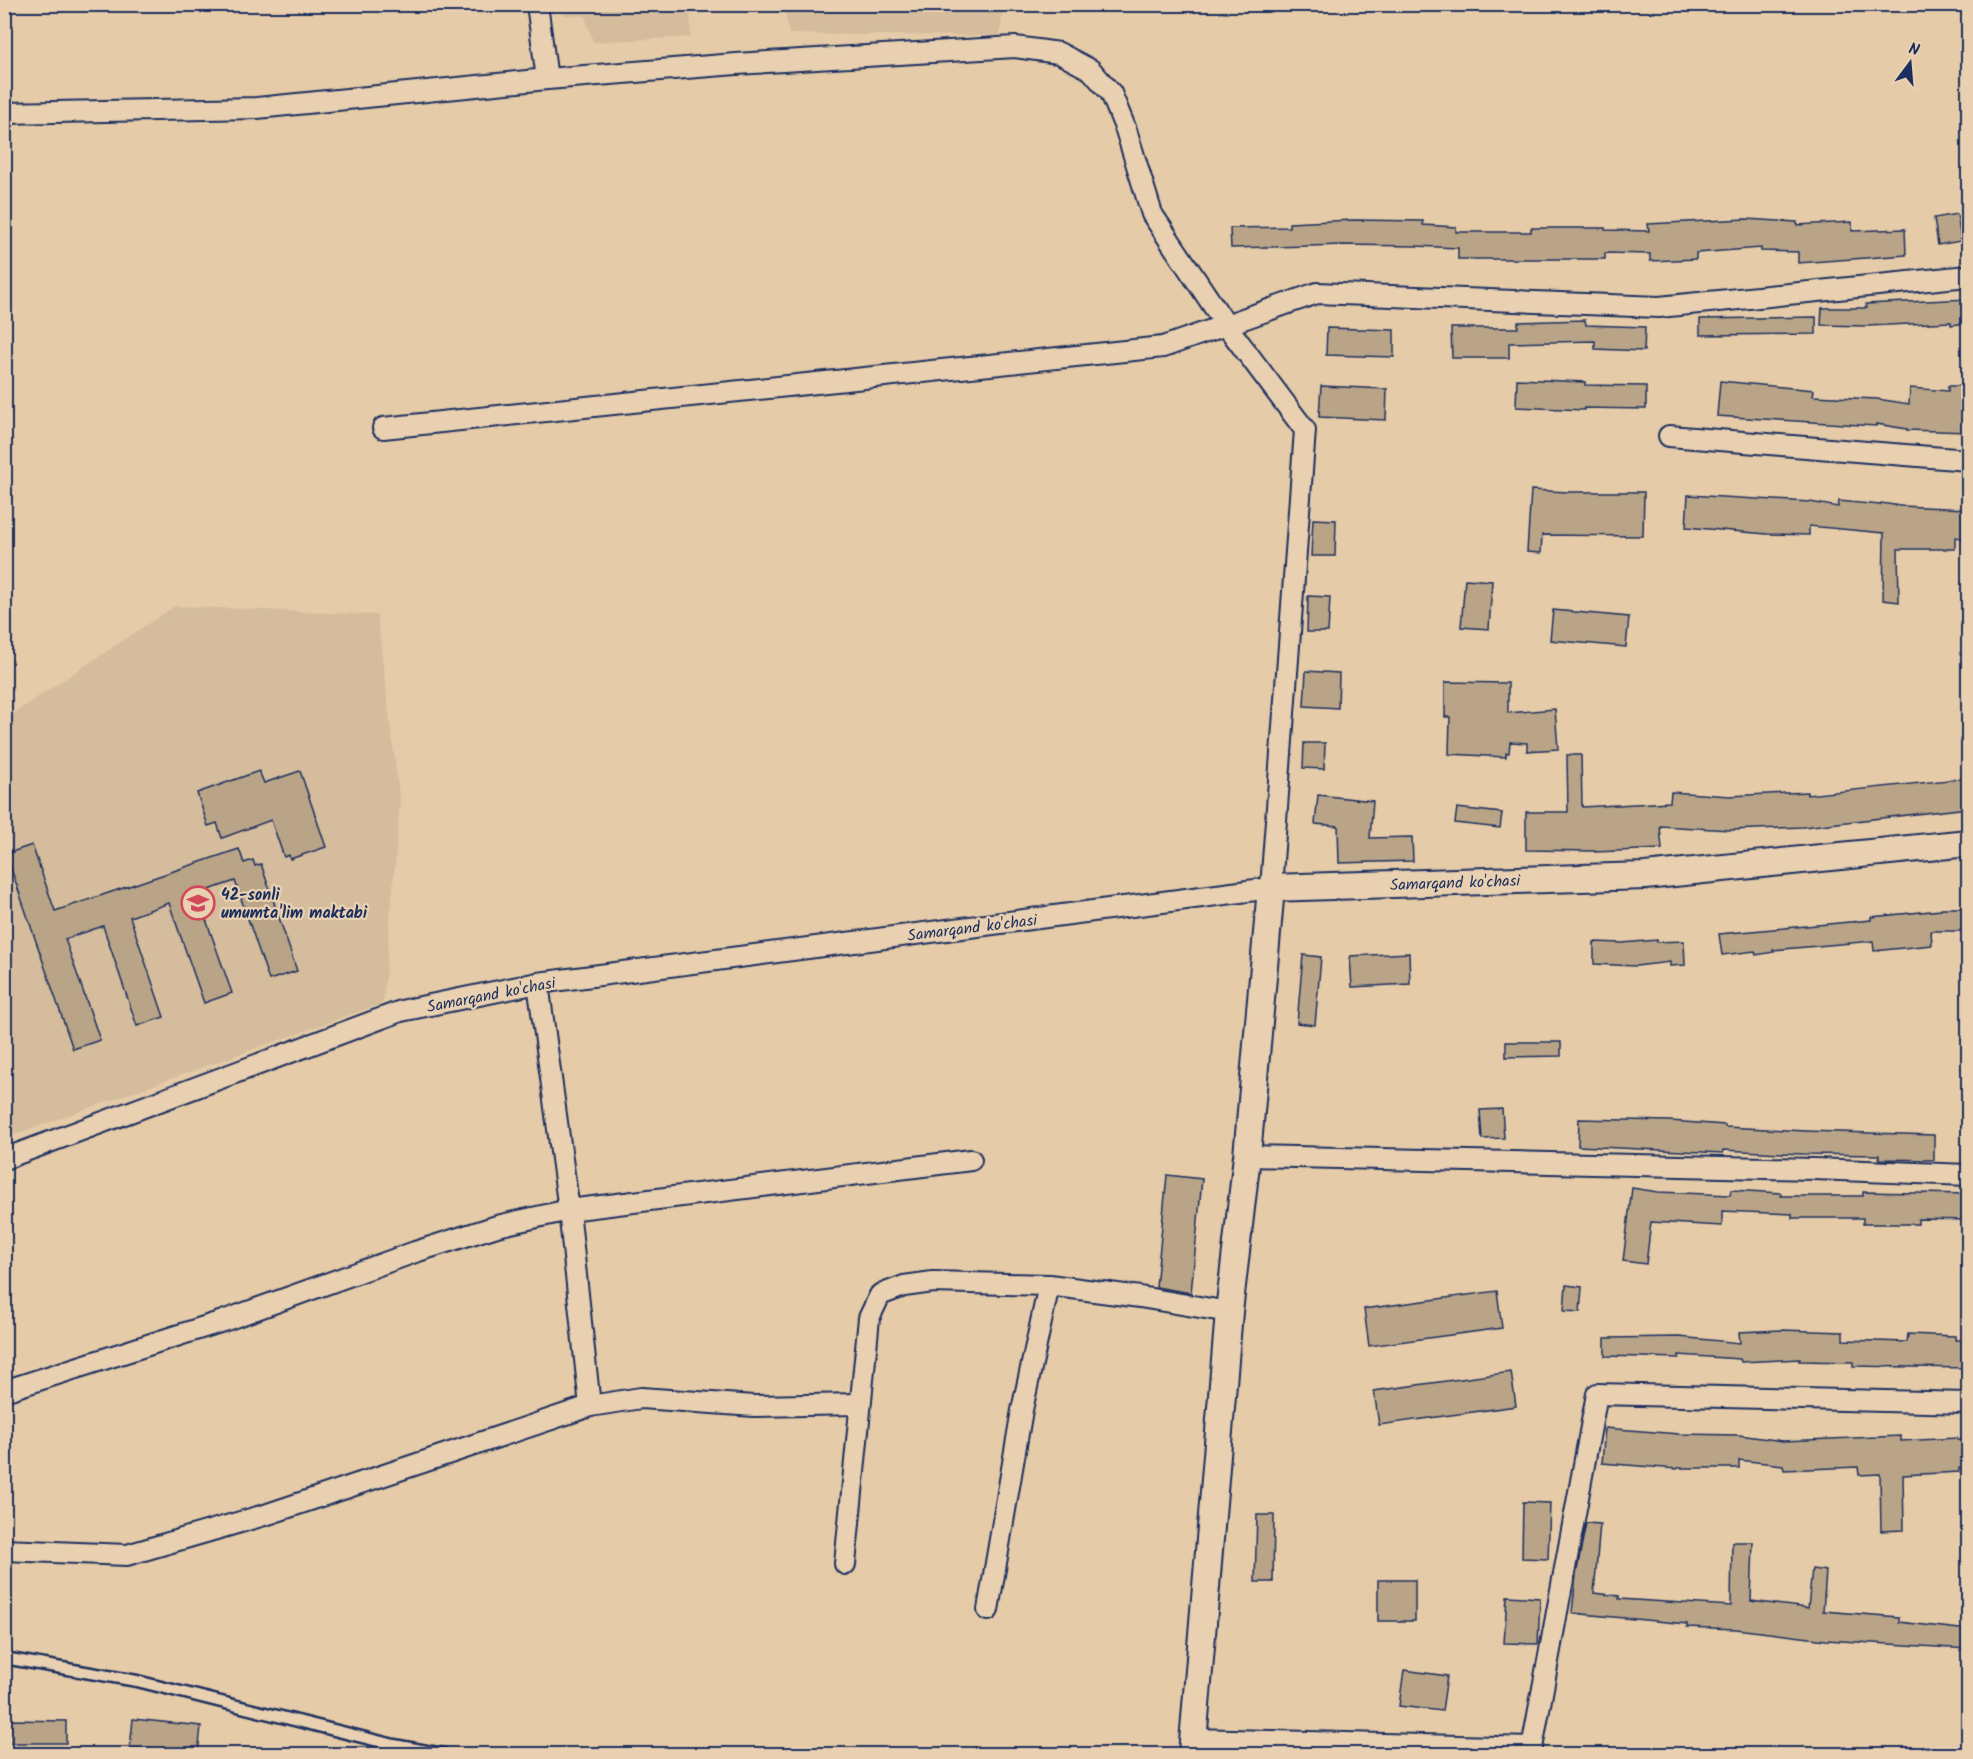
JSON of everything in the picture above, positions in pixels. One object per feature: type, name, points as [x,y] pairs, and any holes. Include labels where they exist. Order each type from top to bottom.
[{"type":"street","points":[[537,4],[547,79]]},
{"type":"street","points":[[4,113],[257,108],[547,79],[953,50],[1015,48],[1059,52],[1091,70],[1111,93],[1126,130],[1152,214],[1226,325],[1305,430],[1271,888],[1247,1156],[1229,1312],[1192,1747],[1532,1748],[1597,1394],[1968,1403]]},
{"type":"street","points":[[383,428],[1163,347],[1317,293],[1659,307],[1968,276]]},
{"type":"street","points":[[1669,436],[1968,460]]},
{"type":"street","name":"Samarqand ko'chasi","points":[[4,1159],[401,1011],[538,983],[1271,888],[1645,876],[1968,843]]},
{"type":"street","points":[[538,983],[569,1210],[590,1406]]},
{"type":"street","points":[[1247,1156],[1814,1169],[1968,1175]]},
{"type":"street","points":[[4,1391],[223,1321],[415,1252],[497,1226],[569,1210],[971,1160]]},
{"type":"street","points":[[844,1564],[869,1318],[880,1295],[904,1286],[933,1282],[1049,1285],[1229,1312]]},
{"type":"street","points":[[988,1610],[1022,1410],[1049,1285]]},
{"type":"street","points":[[4,1550],[127,1555],[268,1514],[590,1406],[640,1398],[754,1406],[859,1404]]},
{"type":"lane","points":[[4,1658],[136,1681],[443,1755]]},
{"type":"shaded area","points":[[784,4],[1003,5],[1000,36],[789,34]]},
{"type":"shaded area","points":[[563,5],[690,5],[691,37],[593,42],[585,16],[565,15]]},
{"type":"shaded area","name":"42-sonli umumta'lim maktabi","points":[[175,606],[377,615],[400,803],[383,1003],[5,1138],[5,719]]},
{"type":"building","points":[[1957,214],[1961,241],[1938,245],[1934,218]]},
{"type":"building","points":[[1746,219],[1797,222],[1797,225],[1852,222],[1852,231],[1905,229],[1906,255],[1798,263],[1798,252],[1761,251],[1761,248],[1696,253],[1696,259],[1650,261],[1650,254],[1605,253],[1605,259],[1458,259],[1458,248],[1344,245],[1231,248],[1230,228],[1289,227],[1289,223],[1353,220],[1423,221],[1423,225],[1456,227],[1456,232],[1531,232],[1531,228],[1605,228],[1605,230],[1649,231],[1648,224]]},
{"type":"building","points":[[1968,299],[1968,323],[1821,325],[1822,308],[1867,308],[1866,304]]},
{"type":"building","points":[[1816,317],[1816,334],[1700,335],[1700,319]]},
{"type":"building","points":[[1585,320],[1586,325],[1645,327],[1644,351],[1595,349],[1595,341],[1509,343],[1509,358],[1452,358],[1451,328],[1518,328],[1518,322]]},
{"type":"building","points":[[1327,328],[1394,330],[1394,357],[1326,355]]},
{"type":"building","points":[[1517,379],[1585,382],[1585,385],[1646,386],[1646,409],[1584,408],[1584,410],[1516,407]]},
{"type":"building","points":[[1720,381],[1814,390],[1813,396],[1877,399],[1909,404],[1910,388],[1948,391],[1948,386],[1968,386],[1968,432],[1907,430],[1876,424],[1876,426],[1717,416]]},
{"type":"building","points":[[1321,386],[1387,389],[1386,420],[1319,417]]},
{"type":"building","points":[[1531,490],[1644,492],[1643,536],[1542,535],[1541,553],[1527,552]]},
{"type":"building","points":[[1688,495],[1810,502],[1838,507],[1839,501],[1968,509],[1968,539],[1955,537],[1955,549],[1898,549],[1899,602],[1883,600],[1884,533],[1809,526],[1809,535],[1686,527]]},
{"type":"building","points":[[1313,519],[1336,520],[1335,556],[1311,556]]},
{"type":"building","points":[[1465,579],[1492,581],[1489,629],[1461,627]]},
{"type":"building","points":[[1308,596],[1330,597],[1328,632],[1307,632]]},
{"type":"building","points":[[1553,610],[1629,617],[1626,647],[1550,640]]},
{"type":"building","points":[[1306,671],[1339,673],[1338,708],[1304,706]]},
{"type":"building","points":[[1445,682],[1508,683],[1508,713],[1555,709],[1558,749],[1527,751],[1527,743],[1510,742],[1509,753],[1506,753],[1506,757],[1449,754],[1450,717],[1445,717]]},
{"type":"building","points":[[1304,743],[1325,743],[1324,769],[1303,768]]},
{"type":"building","points":[[1567,755],[1581,755],[1582,807],[1670,802],[1671,792],[1730,796],[1807,792],[1807,795],[1968,778],[1968,808],[1803,827],[1731,830],[1660,826],[1662,849],[1595,852],[1526,850],[1526,812],[1568,812]]},
{"type":"building","points":[[259,771],[264,783],[300,771],[326,847],[290,859],[289,855],[284,857],[271,820],[222,838],[217,823],[208,826],[197,793]]},
{"type":"building","points":[[1318,795],[1373,801],[1370,838],[1412,837],[1413,861],[1339,863],[1338,826],[1315,824]]},
{"type":"building","points":[[1457,808],[1502,813],[1500,828],[1455,823]]},
{"type":"building","points":[[32,845],[55,911],[239,849],[244,863],[253,860],[255,866],[261,864],[297,971],[269,980],[235,881],[197,894],[232,993],[204,1003],[169,903],[130,917],[164,1017],[137,1026],[103,926],[65,939],[100,1040],[73,1049],[6,854]]},
{"type":"building","points":[[1941,908],[1968,908],[1968,931],[1931,931],[1932,945],[1874,951],[1873,941],[1773,950],[1774,952],[1756,955],[1755,951],[1722,955],[1719,934],[1871,920],[1871,917],[1941,910]]},
{"type":"building","points":[[1657,940],[1657,942],[1684,941],[1685,965],[1670,966],[1670,962],[1636,966],[1594,964],[1594,942],[1622,943]]},
{"type":"building","points":[[1409,953],[1410,984],[1352,987],[1350,956]]},
{"type":"building","points":[[1303,955],[1321,957],[1315,1025],[1297,1023]]},
{"type":"building","points":[[1506,1042],[1561,1042],[1561,1056],[1506,1057]]},
{"type":"building","points":[[1502,1109],[1504,1138],[1482,1139],[1480,1110]]},
{"type":"building","points":[[1579,1119],[1670,1121],[1725,1125],[1725,1127],[1934,1135],[1934,1160],[1879,1159],[1879,1155],[1723,1150],[1723,1153],[1578,1146]]},
{"type":"building","points":[[1167,1175],[1202,1179],[1191,1293],[1156,1287]]},
{"type":"building","points":[[1632,1188],[1658,1192],[1730,1195],[1731,1190],[1781,1193],[1781,1196],[1863,1196],[1863,1192],[1968,1194],[1968,1220],[1918,1219],[1918,1224],[1863,1224],[1863,1218],[1792,1218],[1792,1214],[1722,1211],[1722,1226],[1651,1222],[1646,1264],[1623,1261]]},
{"type":"building","points":[[1566,1285],[1582,1287],[1580,1312],[1564,1311]]},
{"type":"building","points":[[1497,1291],[1502,1328],[1369,1346],[1364,1309]]},
{"type":"building","points":[[1782,1330],[1843,1332],[1843,1340],[1907,1342],[1908,1334],[1955,1336],[1955,1340],[1968,1340],[1968,1368],[1853,1366],[1853,1362],[1799,1361],[1800,1359],[1741,1362],[1740,1359],[1679,1355],[1679,1358],[1605,1356],[1605,1338],[1679,1337],[1740,1343],[1739,1332]]},
{"type":"building","points":[[1511,1372],[1516,1406],[1379,1425],[1374,1391]]},
{"type":"building","points":[[1605,1428],[1679,1434],[1739,1435],[1783,1441],[1901,1436],[1901,1441],[1957,1438],[1957,1440],[1968,1440],[1968,1468],[1959,1468],[1959,1472],[1903,1475],[1904,1530],[1881,1531],[1880,1474],[1859,1475],[1858,1467],[1784,1470],[1783,1465],[1739,1460],[1739,1468],[1677,1469],[1602,1463]]},
{"type":"building","points":[[1523,1502],[1550,1503],[1548,1559],[1522,1558]]},
{"type":"building","points":[[1257,1515],[1274,1515],[1273,1582],[1255,1582]]},
{"type":"building","points":[[1586,1523],[1600,1524],[1594,1593],[1619,1596],[1619,1599],[1731,1606],[1732,1542],[1753,1542],[1751,1601],[1808,1608],[1812,1569],[1826,1571],[1823,1611],[1899,1617],[1899,1622],[1968,1630],[1968,1649],[1826,1640],[1572,1613],[1576,1575]]},
{"type":"building","points":[[1378,1580],[1415,1580],[1415,1621],[1378,1621]]},
{"type":"building","points":[[1507,1596],[1540,1598],[1538,1644],[1504,1643]]},
{"type":"building","points":[[1404,1670],[1447,1676],[1442,1711],[1399,1706]]},
{"type":"building","points":[[133,1719],[201,1726],[198,1755],[130,1749]]},
{"type":"building","points":[[10,1720],[66,1721],[66,1743],[9,1743]]},
{"type":"place","name":"42-sonli umumta'lim maktabi","points":[[198,903]]}]
